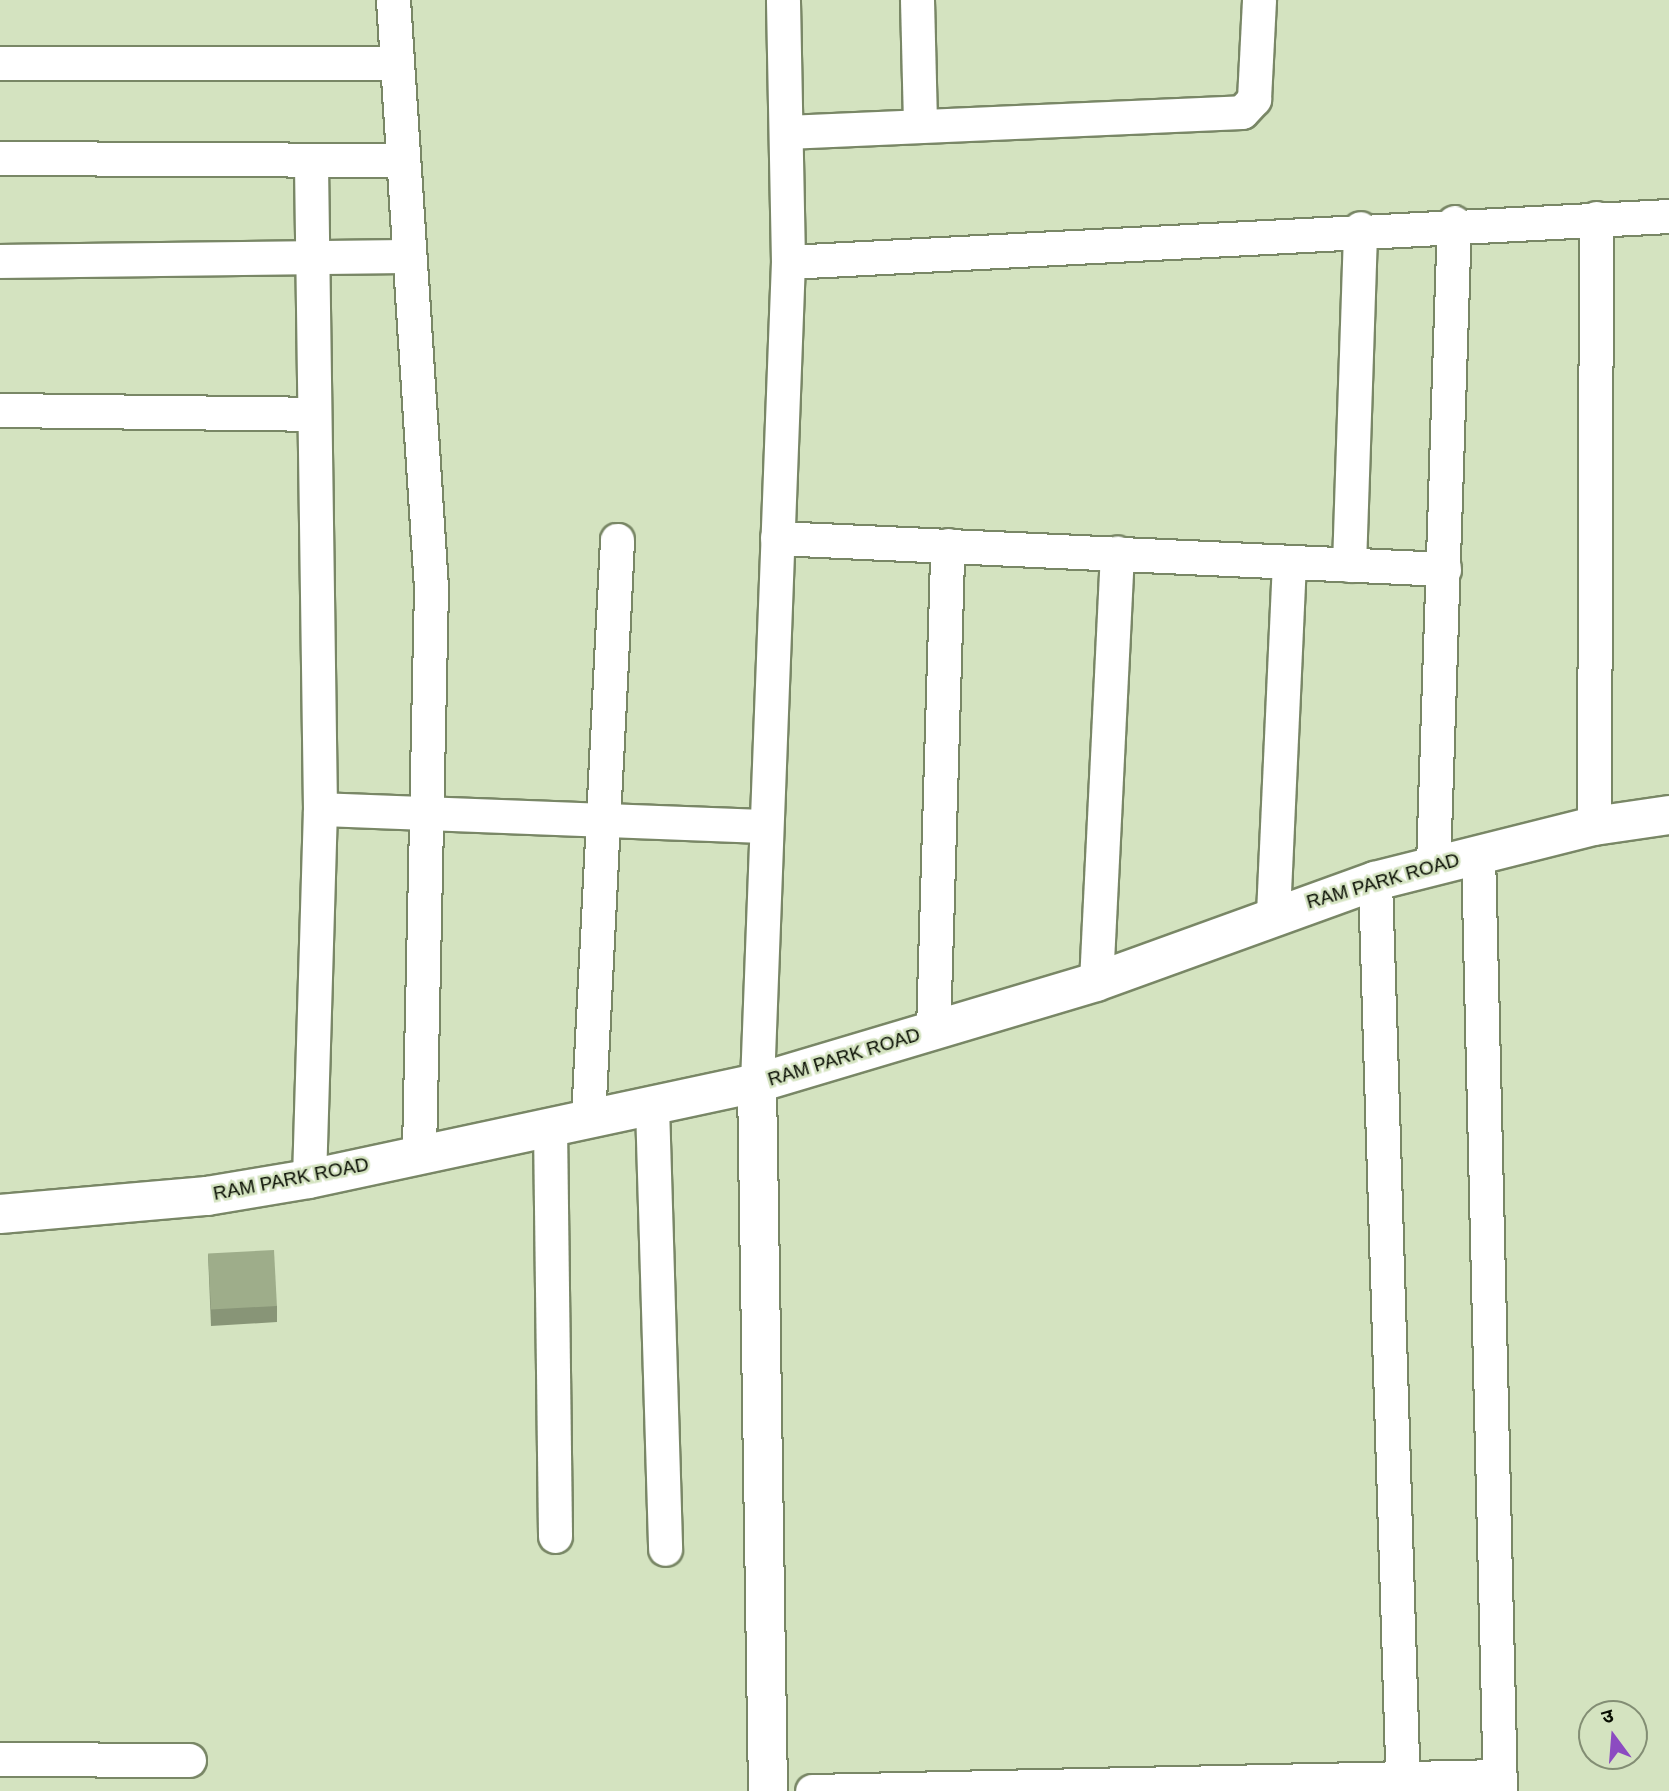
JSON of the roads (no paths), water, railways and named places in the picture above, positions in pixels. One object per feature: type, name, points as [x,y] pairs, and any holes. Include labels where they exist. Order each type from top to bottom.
[{"type":"street","points":[[393,0],[431,588],[431,813],[419,1153]]},
{"type":"street","points":[[768,1791],[757,1083],[789,262],[783,0]]},
{"type":"street","points":[[917,0],[920,126]]},
{"type":"street","points":[[786,132],[1242,112],[1254,99],[1259,0]]},
{"type":"street","points":[[0,63],[396,63]]},
{"type":"street","points":[[0,158],[403,160]]},
{"type":"street","points":[[309,1179],[320,809],[311,161]]},
{"type":"street","points":[[789,262],[1454,222],[1669,216]]},
{"type":"street","points":[[1594,826],[1596,218]]},
{"type":"street","points":[[1433,864],[1454,222]]},
{"type":"street","points":[[1349,565],[1360,228]]},
{"type":"street","points":[[0,261],[311,255],[409,256]]},
{"type":"street","points":[[0,410],[313,414]]},
{"type":"street","points":[[777,538],[1444,569]]},
{"type":"street","points":[[588,1119],[617,540]]},
{"type":"street","points":[[933,1030],[947,545]]},
{"type":"street","points":[[1096,982],[1117,554]]},
{"type":"street","points":[[1273,914],[1289,562]]},
{"type":"street","points":[[320,809],[765,826]]},
{"type":"street","name":"RAM PARK ROAD","points":[[0,1214],[207,1196],[309,1179],[419,1153],[757,1083],[1096,982],[1273,914],[1375,881],[1433,864],[1594,826],[1669,815]]},
{"type":"street","points":[[812,1791],[1500,1784],[1478,853]]},
{"type":"street","points":[[1375,881],[1403,1785]]},
{"type":"street","points":[[652,1106],[665,1549]]},
{"type":"street","points":[[550,1125],[555,1536]]},
{"type":"street","points":[[0,1759],[189,1760]]}]
